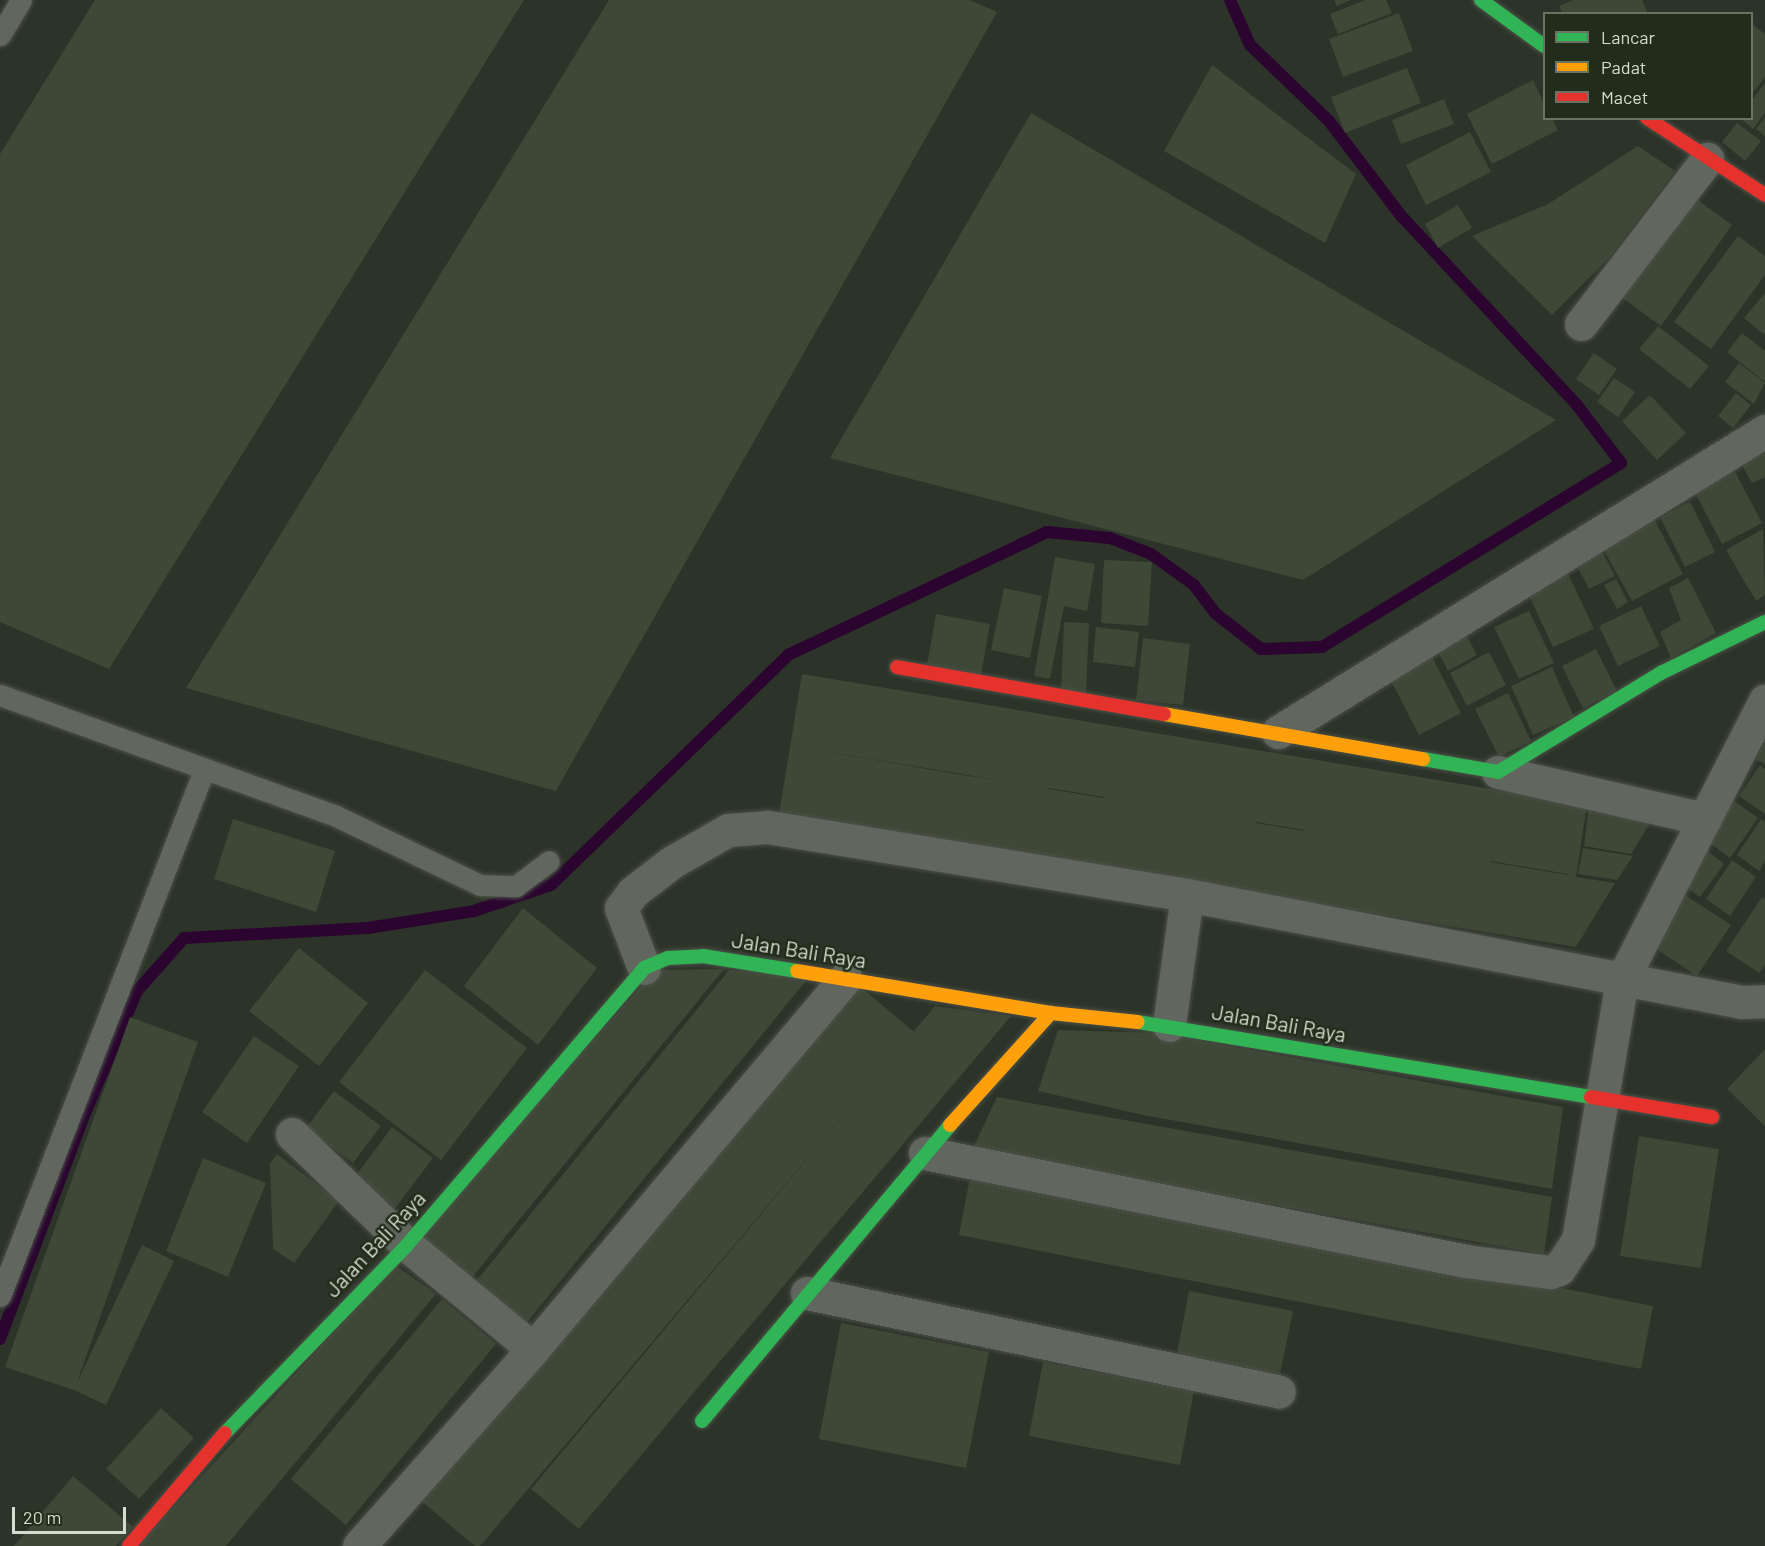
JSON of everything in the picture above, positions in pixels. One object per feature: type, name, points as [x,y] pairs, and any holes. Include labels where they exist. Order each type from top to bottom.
[{"type":"street","points":[[1481,0],[1543,45]]},
{"type":"street","points":[[1650,120],[1765,195]]},
{"type":"street","points":[[1581,324],[1707,159]]},
{"type":"street","points":[[1278,732],[1765,431]]},
{"type":"street","points":[[1498,772],[1661,673],[1765,622]]},
{"type":"street","points":[[897,668],[1278,732],[1498,772],[1706,819]]},
{"type":"street","points":[[925,1153],[1466,1261],[1550,1272],[1568,1258],[1578,1240],[1622,980],[1765,701]]},
{"type":"street","points":[[645,968],[621,908],[633,892],[672,862],[728,830],[768,827],[1187,895],[1622,980],[1742,1002],[1765,1001]]},
{"type":"street","points":[[1169,1025],[1187,895]]},
{"type":"street","name":"Jalan Bali Raya","points":[[129,1546],[227,1430],[407,1245],[645,968],[668,958],[703,956],[1050,1013],[1169,1025],[1600,1101],[1712,1117]]},
{"type":"street","points":[[359,1546],[533,1349],[845,978]]},
{"type":"street","points":[[702,1421],[925,1153],[1050,1013]]},
{"type":"street","points":[[292,1134],[407,1245],[533,1349]]},
{"type":"street","points":[[807,1293],[1279,1392]]},
{"type":"lane","points":[[0,35],[21,0]]},
{"type":"lane","points":[[0,695],[336,816],[480,885],[516,886],[549,861]]},
{"type":"lane","points":[[0,1296],[204,770]]},
{"type":"building","points":[[95,0],[524,0],[109,669],[0,622],[0,154]]},
{"type":"building","points":[[609,0],[970,0],[997,12],[556,791],[186,688]]},
{"type":"building","points":[[1334,0],[1351,0],[1337,6]]},
{"type":"building","points":[[1365,0],[1386,0],[1392,13],[1338,34],[1330,14]]},
{"type":"building","points":[[1573,0],[1642,0],[1647,12],[1562,12],[1559,6]]},
{"type":"building","points":[[1399,13],[1413,51],[1343,77],[1329,39]]},
{"type":"building","points":[[1753,25],[1765,34],[1765,77],[1753,93]]},
{"type":"building","points":[[1212,65],[1356,174],[1325,243],[1164,151]]},
{"type":"building","points":[[1407,68],[1421,103],[1345,133],[1331,97]]},
{"type":"building","points":[[1533,80],[1543,101],[1543,120],[1553,120],[1558,130],[1492,164],[1467,114]]},
{"type":"building","points":[[1765,83],[1765,113],[1753,129],[1742,120],[1753,120],[1753,99]]},
{"type":"building","points":[[1444,99],[1454,124],[1401,144],[1392,120]]},
{"type":"building","points":[[1031,113],[1556,420],[1303,580],[830,458]]},
{"type":"building","points":[[1765,117],[1765,136],[1756,129]]},
{"type":"building","points":[[1737,123],[1761,141],[1745,161],[1722,142]]},
{"type":"building","points":[[1470,132],[1491,172],[1426,205],[1406,165]]},
{"type":"building","points":[[1638,146],[1675,171],[1609,258],[1552,315],[1472,236],[1548,204]]},
{"type":"building","points":[[1688,193],[1732,225],[1661,326],[1617,294]]},
{"type":"building","points":[[1458,205],[1472,228],[1438,248],[1425,224]]},
{"type":"building","points":[[1738,236],[1765,256],[1765,275],[1711,349],[1674,322]]},
{"type":"building","points":[[1765,293],[1765,335],[1744,318]]},
{"type":"building","points":[[1658,326],[1709,366],[1690,389],[1639,349]]},
{"type":"building","points":[[1742,333],[1765,351],[1765,382],[1727,352]]},
{"type":"building","points":[[1594,353],[1617,369],[1599,395],[1576,379]]},
{"type":"building","points":[[1739,363],[1765,383],[1754,404],[1725,382]]},
{"type":"building","points":[[1614,378],[1635,392],[1618,417],[1597,402]]},
{"type":"building","points":[[1736,393],[1751,405],[1733,428],[1718,416]]},
{"type":"building","points":[[1650,395],[1686,433],[1657,460],[1622,421]]},
{"type":"building","points":[[1765,446],[1765,477],[1752,483],[1739,460]]},
{"type":"building","points":[[1733,468],[1762,523],[1722,544],[1693,489]]},
{"type":"building","points":[[1690,502],[1715,552],[1685,567],[1660,517]]},
{"type":"building","points":[[1653,517],[1683,574],[1632,601],[1601,545]]},
{"type":"building","points":[[1763,529],[1765,595],[1756,601],[1726,550]]},
{"type":"building","points":[[1599,545],[1615,576],[1589,589],[1573,558]]},
{"type":"building","points":[[1055,557],[1095,564],[1087,611],[1064,606],[1050,679],[1034,676]]},
{"type":"building","points":[[1104,560],[1152,562],[1148,626],[1101,623]]},
{"type":"building","points":[[1565,567],[1594,629],[1553,647],[1524,585]]},
{"type":"building","points":[[1688,578],[1716,633],[1671,658],[1660,632],[1681,620],[1669,588]]},
{"type":"building","points":[[1616,579],[1628,602],[1617,609],[1604,585]]},
{"type":"building","points":[[1004,588],[1042,596],[1030,658],[991,650]]},
{"type":"building","points":[[1641,606],[1660,646],[1618,666],[1599,626]]},
{"type":"building","points":[[1529,611],[1554,663],[1519,679],[1494,627]]},
{"type":"building","points":[[936,614],[990,624],[981,675],[927,665]]},
{"type":"building","points":[[1064,622],[1089,623],[1086,695],[1061,694]]},
{"type":"building","points":[[1461,625],[1477,655],[1448,671],[1432,640]]},
{"type":"building","points":[[1096,627],[1139,632],[1135,667],[1093,662]]},
{"type":"building","points":[[1143,638],[1190,644],[1183,705],[1136,700]]},
{"type":"building","points":[[1596,649],[1617,691],[1583,708],[1562,666]]},
{"type":"building","points":[[1489,652],[1506,685],[1467,706],[1450,673]]},
{"type":"building","points":[[1430,653],[1461,713],[1419,735],[1388,675]]},
{"type":"building","points":[[1552,667],[1574,717],[1533,735],[1511,686]]},
{"type":"building","points":[[802,674],[1587,805],[1576,877],[1615,883],[1576,947],[779,814]],"holes":[[[800,747],[997,780],[962,775]],[[1049,788],[1104,798],[1049,789]],[[1256,822],[1304,831],[1256,823]],[[1490,861],[1568,875],[1490,862]]]},
{"type":"building","points":[[1508,693],[1531,741],[1499,757],[1475,709]]},
{"type":"building","points":[[1765,739],[1765,764],[1756,760]]},
{"type":"building","points":[[1760,765],[1765,769],[1765,814],[1739,796]]},
{"type":"building","points":[[1730,798],[1758,818],[1730,858],[1702,837]]},
{"type":"building","points":[[1589,805],[1655,815],[1631,854],[1584,846]]},
{"type":"building","points":[[233,819],[335,851],[316,912],[214,879]]},
{"type":"building","points":[[1761,819],[1765,822],[1765,861],[1759,871],[1737,855]]},
{"type":"building","points":[[1583,848],[1633,856],[1617,880],[1578,874]]},
{"type":"building","points":[[1705,849],[1724,864],[1700,897],[1680,883]]},
{"type":"building","points":[[1732,860],[1756,877],[1730,916],[1706,899]]},
{"type":"building","points":[[1679,891],[1731,925],[1697,976],[1646,942]]},
{"type":"building","points":[[1762,897],[1765,899],[1765,965],[1759,973],[1726,951]]},
{"type":"building","points":[[523,908],[597,968],[538,1045],[464,986]]},
{"type":"building","points":[[299,948],[368,1003],[319,1066],[249,1011]]},
{"type":"building","points":[[724,969],[470,1280],[420,1237],[655,970]]},
{"type":"building","points":[[425,970],[527,1048],[441,1160],[339,1082]]},
{"type":"building","points":[[729,970],[810,976],[523,1327],[473,1285]]},
{"type":"building","points":[[856,983],[914,1032],[480,1546],[475,1546],[420,1500]]},
{"type":"building","points":[[935,1006],[1011,1016],[579,1529],[531,1489]]},
{"type":"building","points":[[130,1017],[198,1042],[76,1385],[142,1245],[174,1261],[106,1405],[74,1390],[5,1367]]},
{"type":"building","points":[[1058,1030],[1157,1033],[1563,1107],[1552,1189],[1143,1115],[1038,1091]]},
{"type":"building","points":[[254,1036],[299,1066],[247,1143],[202,1112]]},
{"type":"building","points":[[1765,1049],[1765,1126],[1727,1089]]},
{"type":"building","points":[[334,1091],[381,1126],[353,1163],[306,1128]]},
{"type":"building","points":[[997,1097],[1552,1197],[1544,1254],[972,1150]]},
{"type":"building","points":[[392,1127],[433,1158],[393,1211],[352,1181]]},
{"type":"building","points":[[1639,1136],[1719,1149],[1701,1268],[1620,1256]]},
{"type":"building","points":[[277,1154],[339,1201],[294,1263],[273,1249],[270,1164]]},
{"type":"building","points":[[203,1158],[266,1183],[228,1277],[166,1251]]},
{"type":"building","points":[[971,1172],[1653,1306],[1641,1369],[959,1235]]},
{"type":"building","points":[[395,1265],[436,1294],[226,1546],[138,1546]]},
{"type":"building","points":[[1189,1291],[1293,1311],[1279,1379],[1176,1359]]},
{"type":"building","points":[[442,1299],[496,1344],[346,1525],[291,1479]]},
{"type":"building","points":[[841,1323],[989,1352],[966,1468],[819,1439]]},
{"type":"building","points":[[1043,1362],[1194,1391],[1180,1465],[1029,1436]]},
{"type":"building","points":[[161,1408],[194,1438],[139,1499],[106,1469]]},
{"type":"building","points":[[73,1476],[133,1527],[116,1546],[14,1546]]},
{"type":"waterway","points":[[0,1339],[81,1123],[137,991],[184,938],[368,928],[474,911],[551,885],[788,655],[1047,532],[1110,538],[1151,554],[1194,585],[1215,613],[1261,649],[1322,647],[1621,463],[1577,405],[1402,217],[1328,120],[1250,45],[1230,0]]},
{"type":"traffic: fast","points":[[1481,0],[1543,45]]},
{"type":"traffic: fast","points":[[1423,759],[1498,772],[1661,673],[1765,622]]},
{"type":"traffic: fast","points":[[225,1433],[407,1245],[644,968],[668,958],[703,956],[797,971]]},
{"type":"traffic: fast","points":[[1138,1022],[1591,1097]]},
{"type":"traffic: fast","points":[[702,1421],[950,1125]]},
{"type":"traffic: slow","points":[[1164,714],[1423,759]]},
{"type":"traffic: slow","points":[[797,971],[1051,1013],[1138,1022]]},
{"type":"traffic: slow","points":[[950,1125],[1051,1013]]},
{"type":"traffic: jam","points":[[1650,120],[1765,195]]},
{"type":"traffic: jam","points":[[897,667],[1164,714]]},
{"type":"traffic: jam","points":[[1591,1097],[1712,1117]]},
{"type":"traffic: jam","points":[[129,1546],[225,1433]]}]
